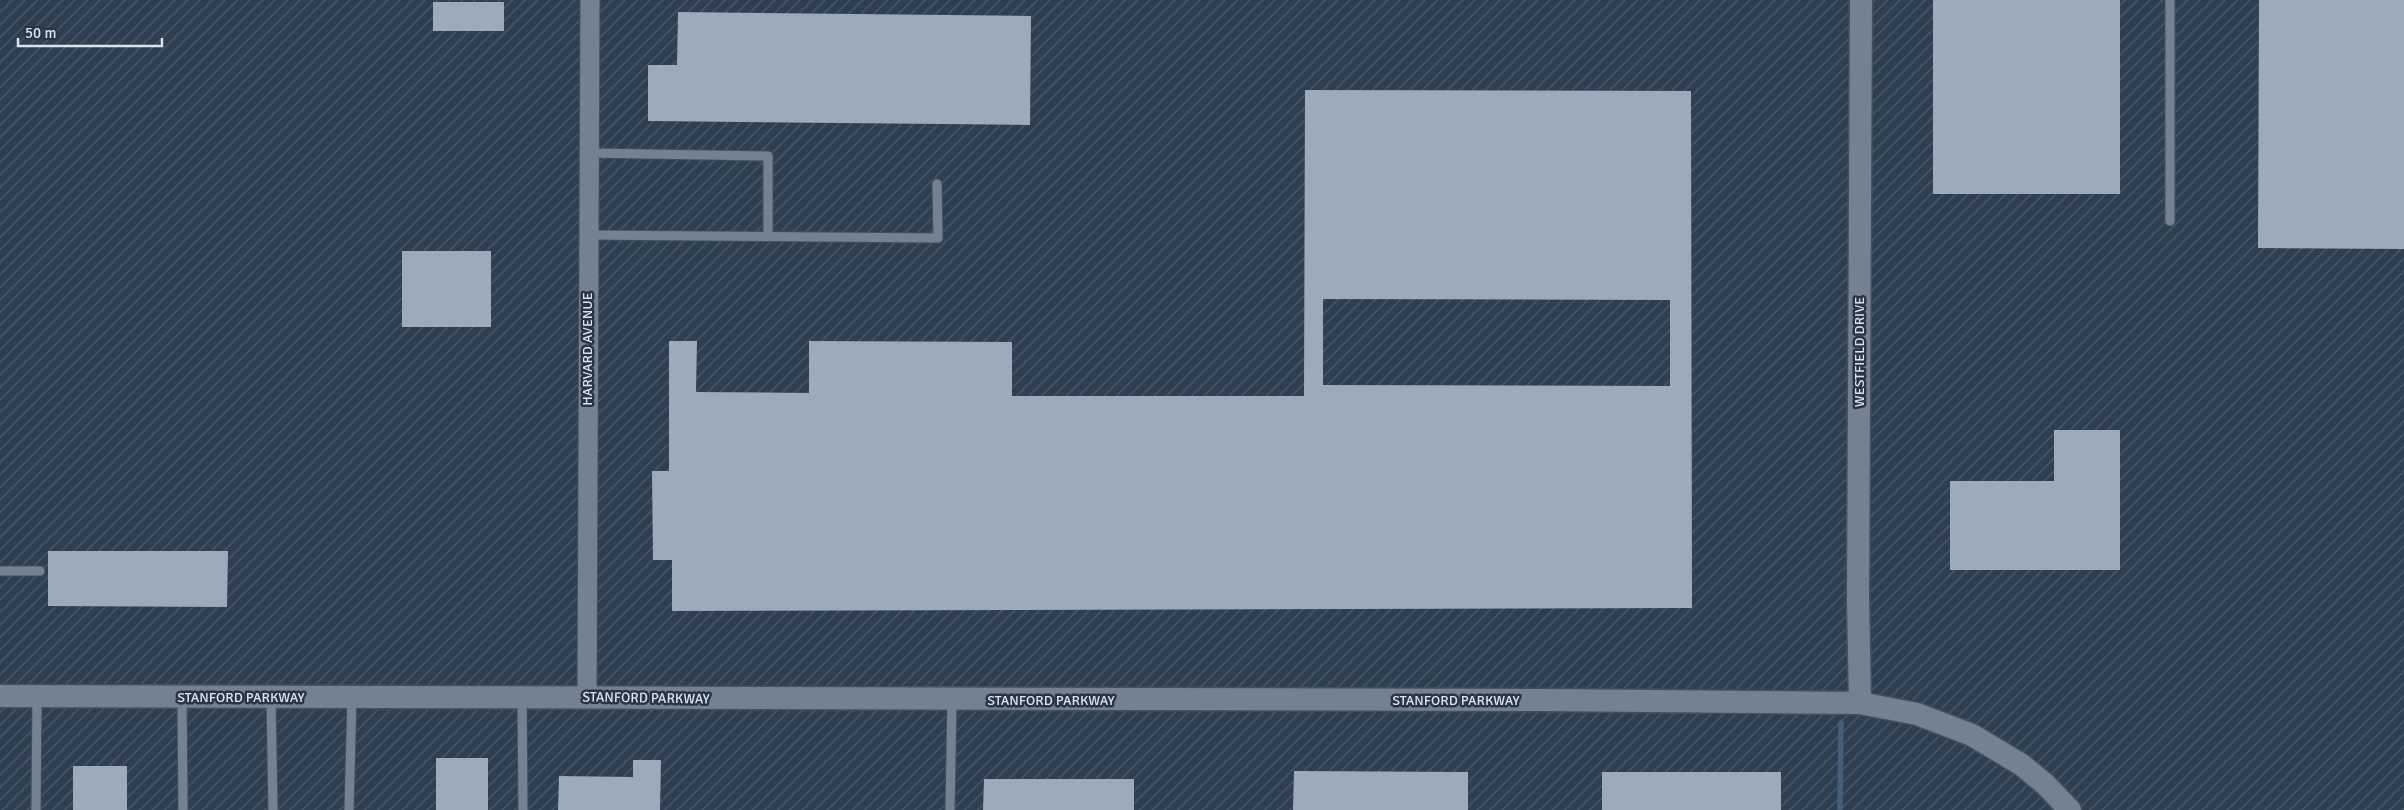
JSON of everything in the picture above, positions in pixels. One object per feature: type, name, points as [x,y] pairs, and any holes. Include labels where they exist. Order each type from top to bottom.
[{"type":"street","name":"HARVARD AVENUE","points":[[587,698],[587,235],[590,0]]},
{"type":"street","name":"WESTFIELD DRIVE","points":[[1860,703],[1858,599],[1861,0]]},
{"type":"street","name":"STANFORD PARKWAY","points":[[0,696],[1542,700],[1860,703],[1917,714],[1972,735],[2022,765],[2045,784],[2070,810]]},
{"type":"lane","points":[[2170,0],[2170,221]]},
{"type":"lane","points":[[589,153],[768,156],[768,236]]},
{"type":"lane","points":[[587,235],[938,238],[937,184]]},
{"type":"lane","points":[[0,571],[40,571]]},
{"type":"lane","points":[[36,810],[37,696]]},
{"type":"lane","points":[[182,696],[183,810]]},
{"type":"lane","points":[[271,697],[273,810]]},
{"type":"lane","points":[[349,810],[352,697]]},
{"type":"lane","points":[[522,697],[523,810]]},
{"type":"lane","points":[[950,810],[952,699]]},
{"type":"shaded area","points":[[0,0],[2404,0],[2404,810],[0,810]]},
{"type":"building","points":[[1933,0],[2120,0],[2120,194],[1933,194]]},
{"type":"building","points":[[2259,0],[2404,0],[2404,249],[2258,248]]},
{"type":"building","points":[[433,2],[504,2],[504,31],[433,31]]},
{"type":"building","points":[[678,12],[1031,16],[1030,125],[648,121],[648,65],[677,65]]},
{"type":"building","points":[[1305,90],[1691,91],[1692,608],[672,611],[672,560],[653,560],[652,471],[669,471],[669,341],[697,341],[696,392],[809,393],[809,341],[1012,342],[1012,396],[1304,396]],"holes":[[[1323,299],[1670,300],[1670,386],[1323,385]]]},
{"type":"building","points":[[402,251],[491,251],[491,327],[402,327]]},
{"type":"building","points":[[2054,430],[2120,430],[2120,570],[1950,570],[1950,481],[2054,481]]},
{"type":"building","points":[[48,551],[228,551],[227,607],[48,606]]},
{"type":"building","points":[[436,758],[488,758],[488,810],[436,810]]},
{"type":"building","points":[[633,760],[661,760],[660,810],[558,810],[559,776],[633,777]]},
{"type":"building","points":[[73,766],[127,766],[127,810],[73,810]]},
{"type":"building","points":[[1294,771],[1468,772],[1468,810],[1293,810]]},
{"type":"building","points":[[1602,772],[1781,772],[1781,810],[1602,810]]},
{"type":"building","points":[[984,779],[1134,779],[1134,810],[983,810]]},
{"type":"waterway","points":[[1840,810],[1841,723]]}]
